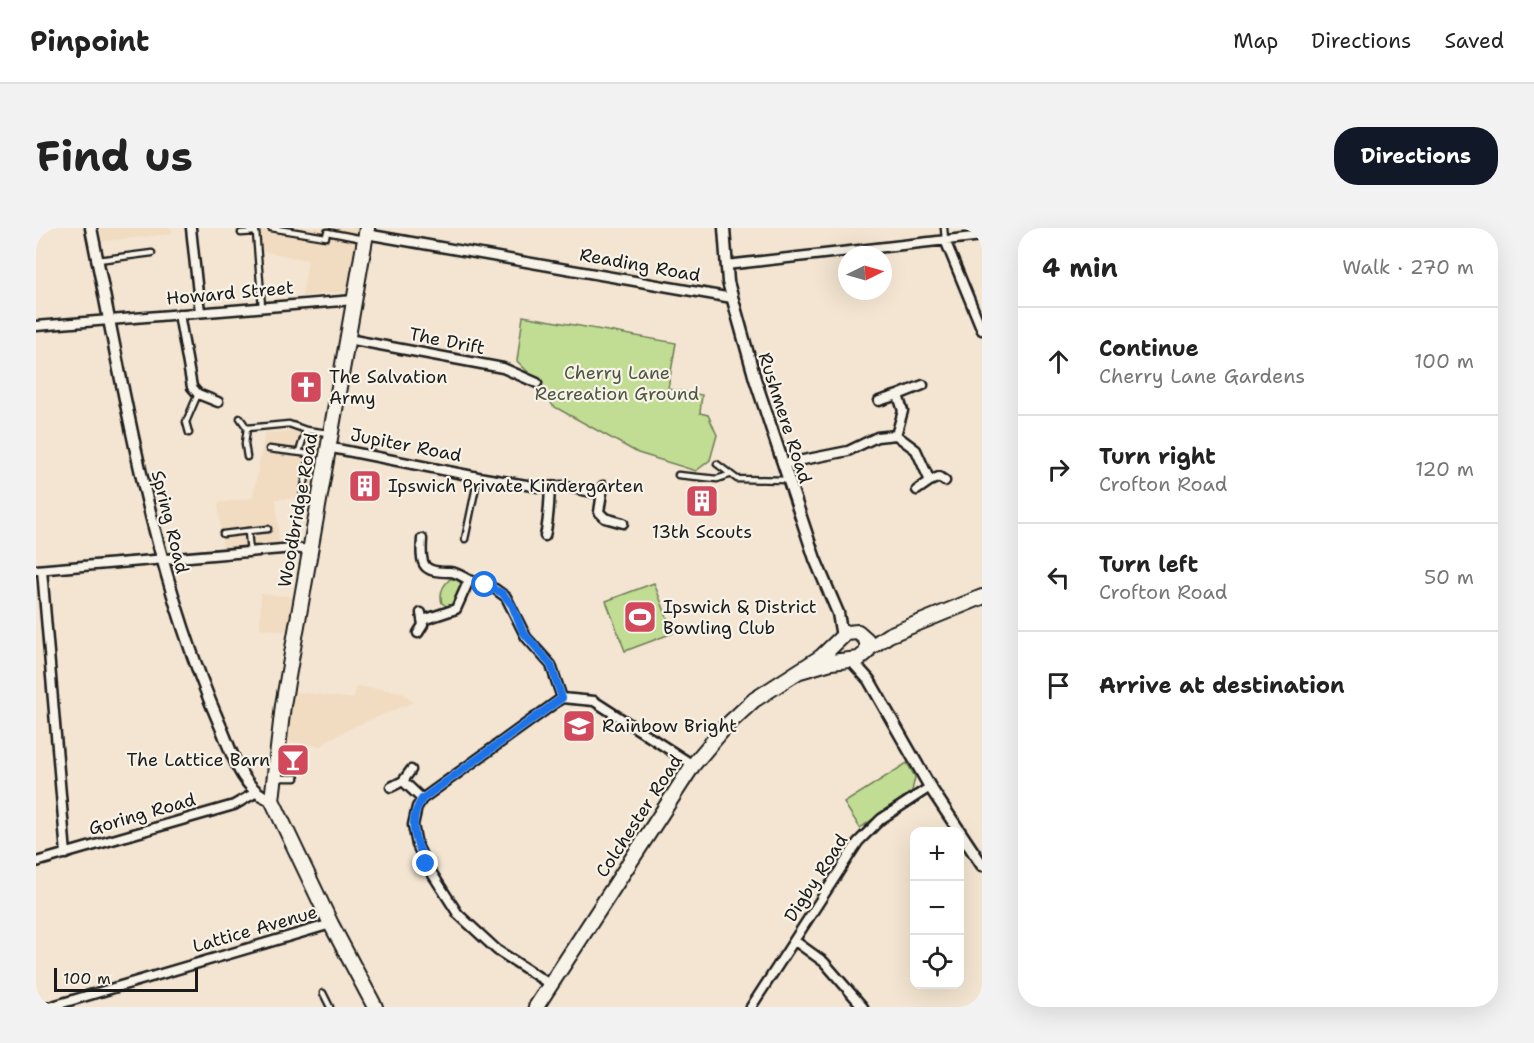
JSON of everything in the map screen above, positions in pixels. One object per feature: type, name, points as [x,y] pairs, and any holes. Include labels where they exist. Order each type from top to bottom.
[{"type":"main road","name":"Woodbridge Road","points":[[272,800],[284,705],[309,550],[366,234]]},
{"type":"main road","points":[[850,635],[866,652],[890,634],[982,597]]},
{"type":"main road","points":[[850,635],[890,634]]},
{"type":"main road","points":[[850,635],[839,649],[850,660]]},
{"type":"main road","name":"Colchester Road","points":[[536,1007],[693,765],[725,727],[754,700],[850,635]]},
{"type":"main road","name":"Colchester Road","points":[[800,671],[850,660],[866,652]]},
{"type":"main road","points":[[272,800],[298,843],[331,924],[375,1007]]},
{"type":"street","name":"Spring Road","points":[[91,228],[135,452],[162,560],[183,630],[207,694],[239,766],[255,792]]},
{"type":"street","points":[[191,228],[200,312]]},
{"type":"street","name":"Rushmere Road","points":[[724,228],[726,265],[732,298],[783,464],[815,559],[850,635]]},
{"type":"street","name":"Reading Road","points":[[366,234],[732,298]]},
{"type":"street","points":[[726,265],[982,236]]},
{"type":"street","points":[[945,240],[982,330]]},
{"type":"street","name":"Howard Street","points":[[36,326],[354,300]]},
{"type":"street","points":[[179,314],[192,387],[198,394],[218,402]]},
{"type":"street","name":"The Drift","points":[[348,339],[503,369],[537,383]]},
{"type":"street","points":[[879,401],[923,385]]},
{"type":"street","points":[[896,435],[903,411],[898,395]]},
{"type":"street","points":[[783,464],[848,451],[878,437],[896,435],[916,450],[930,481]]},
{"type":"street","name":"Jupiter Road","points":[[328,440],[478,477],[550,487],[602,490],[599,512],[602,516],[623,523]]},
{"type":"street","points":[[917,490],[939,477],[945,481]]},
{"type":"street","points":[[545,536],[549,519],[547,514],[550,487]]},
{"type":"street","points":[[422,539],[421,557],[426,568],[436,573],[451,572],[495,589],[506,597],[523,632],[551,665],[562,698]]},
{"type":"street","points":[[66,854],[39,570],[294,548],[309,550]]},
{"type":"street","points":[[418,633],[422,617],[456,609],[469,580]]},
{"type":"street","points":[[866,652],[869,680]]},
{"type":"street","points":[[850,660],[869,680],[930,787],[982,865]]},
{"type":"street","points":[[551,985],[487,942],[447,900],[426,864],[413,833],[414,815],[422,799],[562,698],[594,701],[693,765]]},
{"type":"street","points":[[391,787],[403,781],[411,770]]},
{"type":"street","points":[[403,781],[422,799]]},
{"type":"street","name":"Digby Road","points":[[751,1007],[866,832],[930,787]]},
{"type":"street","points":[[255,792],[272,800]]},
{"type":"street","name":"Goring Road","points":[[36,862],[234,805],[255,792]]},
{"type":"street","name":"Lattice Avenue","points":[[49,1007],[331,924]]},
{"type":"street","points":[[795,941],[824,962],[862,1007]]},
{"type":"lane","points":[[271,228],[326,237],[327,232],[366,234]]},
{"type":"lane","points":[[944,228],[945,240]]},
{"type":"lane","points":[[241,233],[256,232],[262,307]]},
{"type":"lane","points":[[98,260],[152,253]]},
{"type":"lane","points":[[189,434],[186,422],[198,394]]},
{"type":"lane","points":[[240,418],[247,428],[247,457]]},
{"type":"lane","points":[[247,428],[289,424],[328,440]]},
{"type":"lane","points":[[299,452],[306,430]]},
{"type":"lane","points":[[269,450],[310,454],[303,493]]},
{"type":"lane","points":[[717,464],[737,479],[788,480]]},
{"type":"lane","points":[[678,475],[717,479],[729,475]]},
{"type":"lane","name":"Jupiter Road","points":[[465,538],[478,477]]},
{"type":"lane","points":[[223,534],[268,529]]},
{"type":"lane","points":[[248,531],[250,553]]},
{"type":"lane","points":[[276,778],[296,777]]},
{"type":"lane","points":[[323,993],[330,1007]]},
{"type":"shaded area","points":[[100,228],[171,228],[171,234],[103,241]]},
{"type":"shaded area","points":[[260,228],[359,228],[349,291],[302,296],[308,260],[261,251]]},
{"type":"shaded area","points":[[301,431],[319,440],[328,440],[318,497],[276,499],[279,544],[223,549],[218,503],[253,498],[265,433]]},
{"type":"shaded area","points":[[261,594],[296,597],[290,632],[260,628]]},
{"type":"shaded area","points":[[356,686],[401,692],[413,702],[358,725],[326,741],[323,746],[282,742],[289,691],[354,699]]},
{"type":"green space","name":"Cherry Lane Recreation Ground","points":[[523,316],[676,343],[668,389],[702,395],[700,413],[708,415],[717,435],[710,460],[696,471],[638,453],[553,406],[540,384],[517,361]]},
{"type":"green space","points":[[450,579],[457,579],[462,585],[456,601],[448,607],[442,603],[441,593]]},
{"type":"green space","name":"Ipswich & District Bowling Club","points":[[654,583],[673,633],[625,651],[606,601]]},
{"type":"green space","points":[[907,763],[915,777],[912,791],[860,828],[844,803]]},
{"type":"place","name":"The Salvation Army","points":[[306,387]]},
{"type":"place","name":"Ipswich Private Kindergarten","points":[[365,486]]},
{"type":"place","name":"13th Scouts","points":[[702,501]]},
{"type":"place","name":"Ipswich & District Bowling Club","points":[[640,617]]},
{"type":"place","name":"Rainbow Bright","points":[[579,726]]},
{"type":"place","name":"The Lattice Barn","points":[[293,760]]},
{"type":"route","points":[[426,864],[417,845],[412,825],[422,799],[553,702],[562,698],[559,683],[551,665],[541,650],[523,632],[512,605],[502,593],[485,585]]}]
